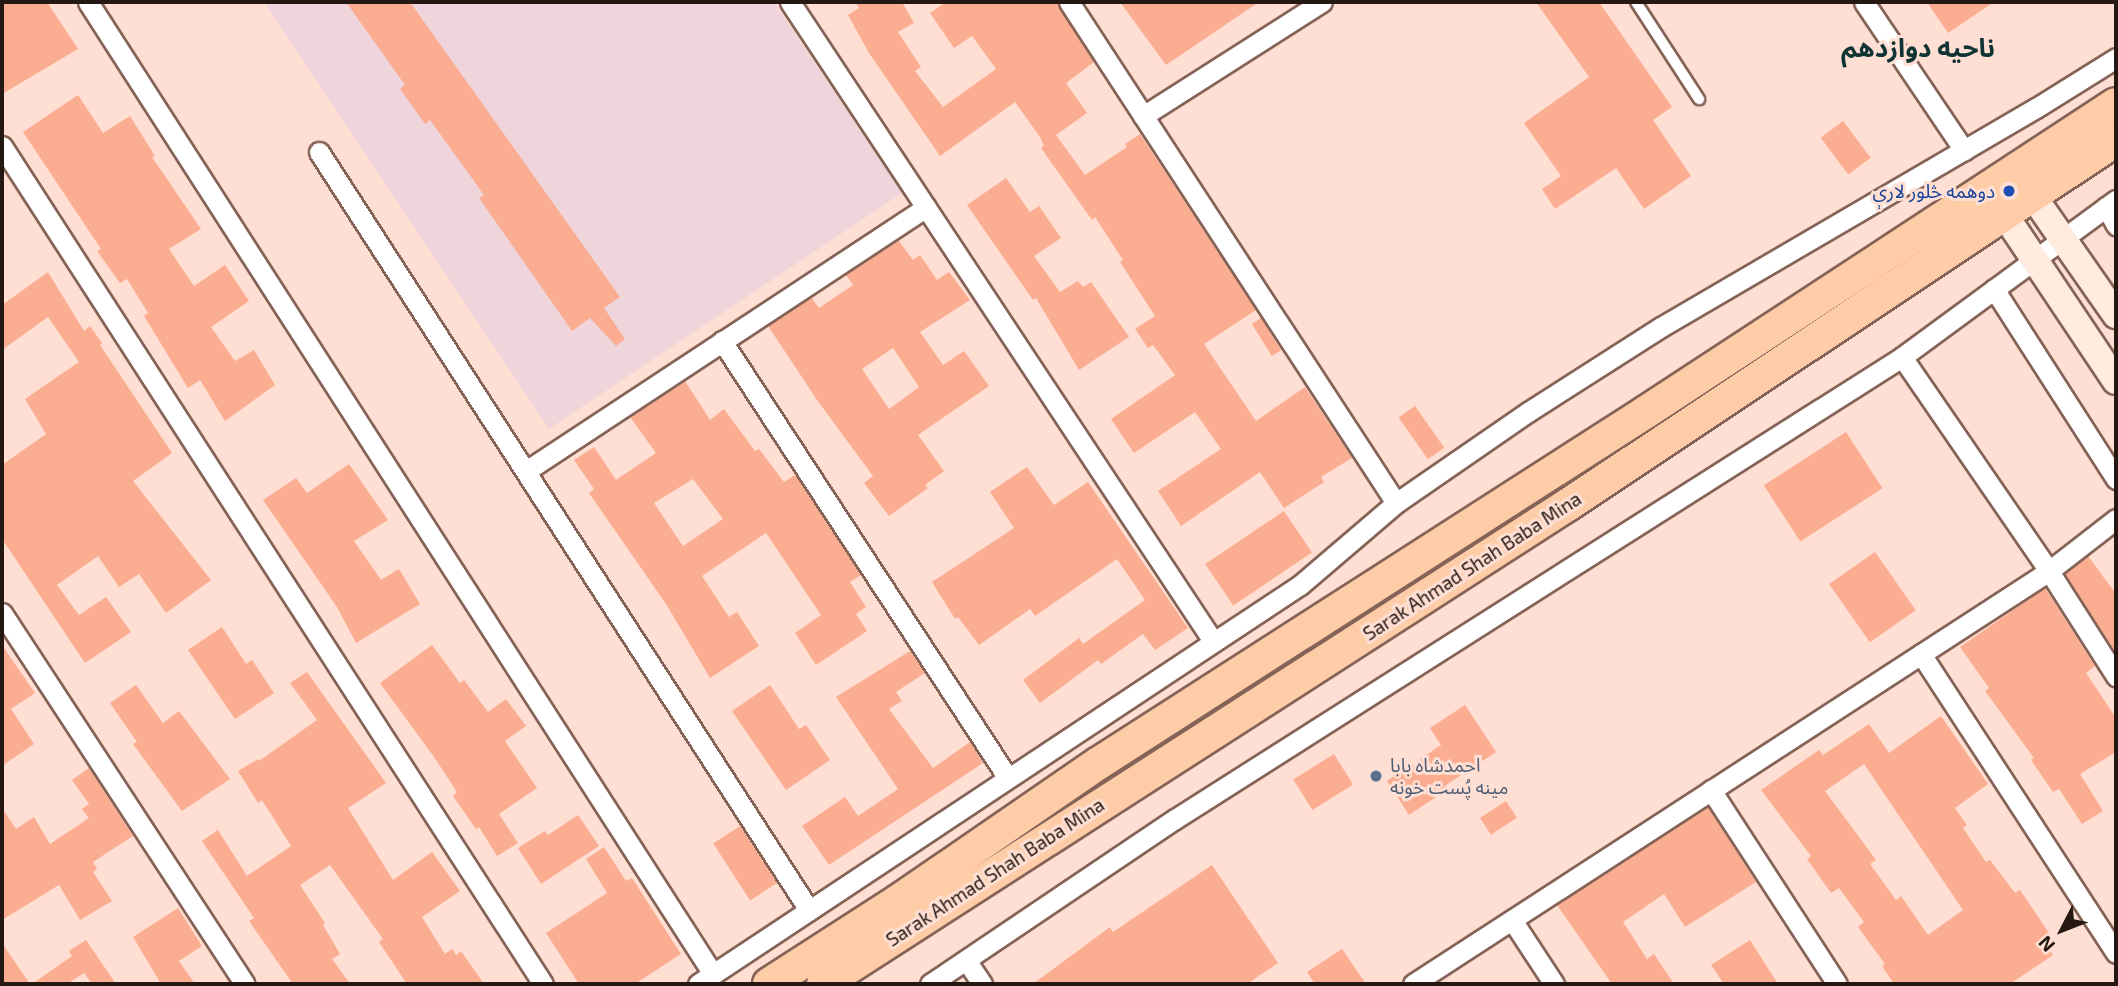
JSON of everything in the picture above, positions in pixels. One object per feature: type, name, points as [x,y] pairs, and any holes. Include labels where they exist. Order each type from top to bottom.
[{"type":"highway","points":[[769,984],[898,901],[1099,763],[1987,189],[2024,183],[2116,104]]},
{"type":"highway","name":"Sarak Ahmad Shah Baba Mina","points":[[823,984],[1569,504],[2004,216],[2024,183],[2116,140]]},
{"type":"main road","points":[[2024,183],[2116,315]]},
{"type":"main road","points":[[1987,189],[2116,381]]},
{"type":"street","points":[[88,2],[705,979],[1300,585],[1396,503],[1528,412],[1661,327],[2116,58]]},
{"type":"street","points":[[790,2],[1213,641]]},
{"type":"street","points":[[1069,2],[1396,503]]},
{"type":"street","points":[[1143,116],[1322,2]]},
{"type":"street","points":[[1864,2],[1964,150]]},
{"type":"street","points":[[2,146],[543,984]]},
{"type":"street","points":[[319,152],[809,910]]},
{"type":"street","points":[[930,984],[1175,819],[1902,357],[2111,204],[2116,225]]},
{"type":"street","points":[[526,471],[926,207]]},
{"type":"street","points":[[1994,289],[2116,479]]},
{"type":"street","points":[[722,341],[1008,778]]},
{"type":"street","points":[[1902,357],[2049,571],[2116,676]]},
{"type":"street","points":[[1413,984],[2049,571],[2116,519]]},
{"type":"street","points":[[2,613],[246,984]]},
{"type":"street","points":[[1921,654],[2116,953]]},
{"type":"street","points":[[1711,790],[1837,984]]},
{"type":"street","points":[[1512,920],[1554,984]]},
{"type":"street","points":[[966,960],[982,984]]},
{"type":"lane","points":[[1636,2],[1699,99]]},
{"type":"shaded area","points":[[264,2],[774,2],[902,193],[549,429]]},
{"type":"building","points":[[2,2],[47,2],[78,49],[2,94]]},
{"type":"building","points":[[346,2],[410,2],[620,297],[604,308],[625,339],[616,346],[590,318],[572,331],[479,198],[484,195],[430,120],[425,124],[400,89],[405,85]]},
{"type":"building","points":[[855,2],[902,2],[914,23],[898,32],[921,67],[915,71],[943,107],[996,69],[972,36],[954,48],[930,13],[946,2],[1057,2],[1094,62],[1066,83],[1087,113],[1056,135],[1085,175],[1127,147],[1125,144],[1140,134],[1256,310],[1204,344],[1256,421],[1305,387],[1352,458],[1321,477],[1324,482],[1284,508],[1260,472],[1181,526],[1158,491],[1221,449],[1195,412],[1134,453],[1111,419],[1175,375],[1153,345],[1148,348],[1135,329],[1155,316],[1120,262],[1123,260],[1095,217],[1092,220],[1041,148],[1044,146],[1040,137],[1015,102],[940,156],[869,53],[848,15],[859,8]]},
{"type":"building","points":[[1120,2],[1259,2],[1166,65]]},
{"type":"building","points":[[1536,2],[1599,2],[1672,107],[1653,120],[1691,176],[1644,209],[1616,168],[1555,209],[1542,189],[1561,176],[1524,123],[1589,77]]},
{"type":"building","points":[[1927,2],[1994,2],[1948,33]]},
{"type":"building","points":[[78,95],[103,133],[130,116],[155,156],[152,157],[201,229],[169,249],[194,286],[225,265],[249,301],[211,327],[235,361],[254,350],[275,385],[225,421],[200,380],[188,388],[144,316],[148,313],[127,279],[120,283],[97,251],[101,249],[23,132]]},
{"type":"building","points":[[1843,121],[1871,158],[1848,175],[1821,138]]},
{"type":"building","points":[[1006,178],[1030,212],[1039,206],[1061,238],[1034,256],[1060,292],[1078,281],[1083,287],[1091,282],[1129,337],[1079,370],[1036,298],[1033,300],[967,205]]},
{"type":"building","points":[[898,240],[913,260],[920,255],[937,280],[949,272],[970,300],[920,332],[943,365],[964,351],[989,386],[918,435],[944,471],[925,485],[928,488],[889,516],[864,483],[873,476],[817,400],[768,326],[811,297],[819,308],[853,285],[846,275]],"holes":[[[893,348],[919,387],[889,409],[862,369]]]},
{"type":"building","points":[[48,272],[84,331],[90,326],[102,343],[100,345],[172,453],[133,481],[211,580],[166,613],[139,574],[119,587],[98,556],[57,585],[79,615],[106,597],[131,632],[85,663],[2,539],[2,465],[46,434],[25,399],[79,362],[48,317],[2,350],[2,305]]},
{"type":"building","points":[[1261,318],[1281,350],[1272,356],[1252,324]]},
{"type":"building","points":[[685,381],[710,420],[724,409],[755,451],[759,449],[784,482],[795,475],[861,575],[850,582],[866,607],[856,614],[867,631],[816,665],[795,633],[821,615],[766,533],[702,576],[729,617],[737,612],[759,646],[710,678],[666,604],[589,493],[594,489],[574,460],[594,447],[616,480],[656,453],[630,417]],"holes":[[[693,479],[723,519],[683,546],[654,503]]]},
{"type":"building","points":[[1415,406],[1444,448],[1428,459],[1399,417]]},
{"type":"building","points":[[1846,432],[1882,488],[1800,542],[1764,485]]},
{"type":"building","points":[[349,464],[388,520],[354,541],[381,580],[399,569],[420,604],[356,643],[337,607],[263,500],[296,478],[307,493]]},
{"type":"building","points":[[1027,467],[1054,505],[1088,482],[1188,628],[1155,650],[1143,634],[1101,664],[1098,660],[1040,703],[1023,680],[1079,638],[1083,644],[1145,600],[1117,559],[1035,616],[1030,609],[979,645],[958,617],[955,619],[932,582],[1014,528],[990,492]]},
{"type":"building","points":[[1284,511],[1312,552],[1233,606],[1205,564]]},
{"type":"building","points":[[1875,552],[1916,610],[1870,642],[1829,584]]},
{"type":"building","points":[[2088,556],[2116,594],[2115,652],[2065,574]]},
{"type":"building","points":[[2045,588],[2095,666],[2086,673],[2116,718],[2116,752],[2080,774],[2103,811],[2082,824],[2059,789],[2053,792],[2031,760],[2034,758],[1985,691],[1989,688],[1960,647]]},
{"type":"building","points":[[222,627],[246,664],[252,660],[274,693],[235,719],[188,650]]},
{"type":"building","points":[[2,645],[35,693],[11,709],[34,744],[2,766]]},
{"type":"building","points":[[432,645],[460,683],[464,680],[488,712],[506,699],[526,726],[505,741],[537,788],[499,814],[518,843],[497,856],[479,827],[476,829],[453,796],[457,792],[434,757],[380,683]]},
{"type":"building","points":[[910,651],[925,673],[896,692],[902,701],[889,709],[933,768],[970,742],[983,763],[829,865],[802,826],[845,797],[858,816],[898,789],[836,697]]},
{"type":"building","points":[[307,672],[386,783],[348,808],[393,880],[432,852],[460,891],[422,917],[445,954],[452,949],[456,955],[461,951],[484,984],[407,984],[379,942],[383,939],[330,865],[300,885],[325,923],[323,925],[340,954],[332,959],[350,984],[293,984],[249,921],[254,918],[202,841],[218,830],[247,876],[291,846],[262,800],[258,803],[238,771],[258,759],[259,761],[317,720],[290,683]]},
{"type":"building","points":[[136,685],[163,723],[179,711],[230,779],[182,811],[133,744],[137,742],[110,703]]},
{"type":"building","points":[[770,685],[799,729],[806,725],[830,760],[786,790],[732,711]]},
{"type":"building","points":[[1465,705],[1496,752],[1446,785],[1448,789],[1409,815],[1387,781],[1441,745],[1430,728]]},
{"type":"building","points":[[1941,716],[1988,784],[1955,808],[1967,825],[1963,828],[1986,862],[1990,860],[2015,893],[2020,890],[2053,939],[2045,944],[2053,955],[2010,984],[1894,984],[1882,966],[1885,964],[1858,927],[1864,922],[1839,888],[1831,893],[1807,859],[1811,856],[1761,790],[1819,750],[1823,755],[1869,724],[1889,753]],"holes":[[[1864,764],[1963,910],[1928,935],[1901,896],[1896,900],[1870,864],[1876,860],[1825,791]]]},
{"type":"building","points":[[1334,754],[1353,785],[1312,810],[1293,779]]},
{"type":"building","points":[[89,768],[133,836],[93,862],[97,869],[93,872],[112,901],[80,920],[59,885],[2,920],[2,808],[16,829],[34,817],[50,844],[89,818],[82,809],[89,804],[72,780]]},
{"type":"building","points":[[1506,801],[1517,818],[1491,835],[1480,818]]},
{"type":"building","points":[[1708,807],[1756,882],[1685,927],[1664,894],[1623,922],[1647,959],[1654,954],[1674,984],[1612,984],[1557,905]]},
{"type":"building","points":[[578,815],[599,846],[541,884],[518,848],[545,831],[548,835]]},
{"type":"building","points":[[740,826],[777,883],[750,900],[713,843]]},
{"type":"building","points":[[604,847],[626,881],[632,878],[681,954],[635,984],[579,984],[546,933],[607,893],[586,859]]},
{"type":"building","points":[[1212,865],[1278,963],[1247,984],[1033,984],[1110,927],[1113,932]]},
{"type":"building","points":[[178,908],[202,946],[179,961],[195,984],[161,984],[133,937]]},
{"type":"building","points":[[86,940],[116,984],[92,984],[84,973],[67,984],[32,984],[72,956],[69,951]]},
{"type":"building","points":[[1750,940],[1778,984],[1724,984],[1711,965]]},
{"type":"building","points":[[2,943],[30,984],[2,984]]},
{"type":"building","points":[[1342,949],[1366,984],[1315,984],[1307,972]]},
{"type":"place","name":"دوهمه څلور لارې","points":[[2009,191]]},
{"type":"place","name":"احمدشاه بابا مینه پُست خونه","points":[[1376,776]]},
{"type":"district","name":"ناحیه دوازدهم","points":[[1918,47]]}]
